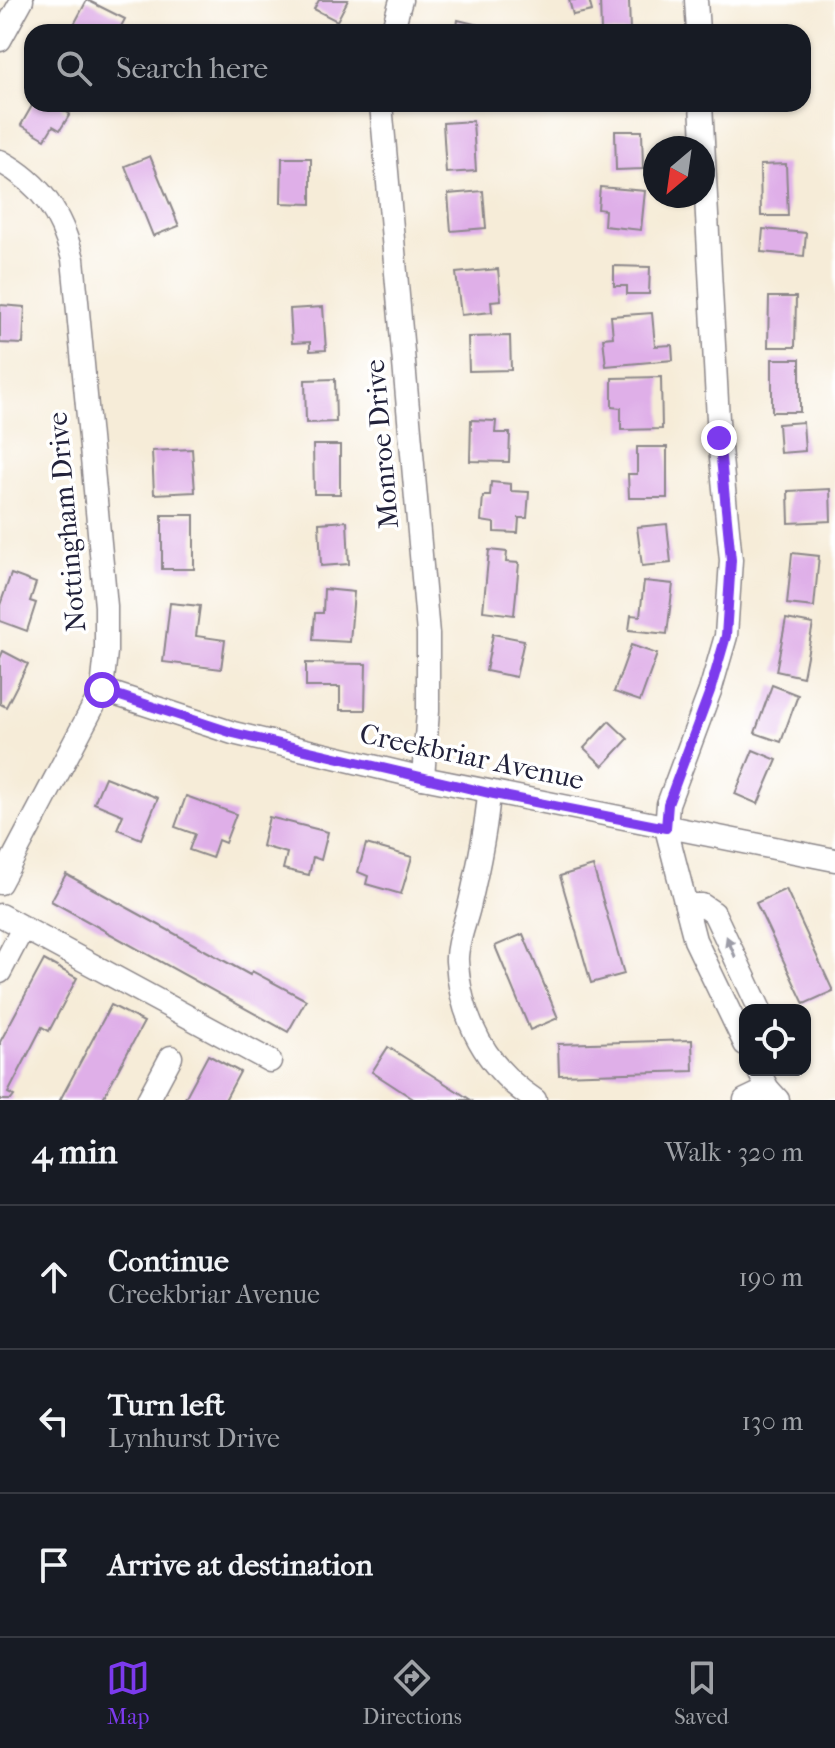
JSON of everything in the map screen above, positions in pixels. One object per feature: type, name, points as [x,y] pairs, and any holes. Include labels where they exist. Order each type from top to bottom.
[{"type":"street","points":[[0,40],[22,0]]},
{"type":"street","points":[[394,24],[401,0]]},
{"type":"street","points":[[696,0],[698,24]]},
{"type":"street","name":"Monroe Drive","points":[[382,112],[428,634],[428,711],[423,778]]},
{"type":"street","points":[[701,112],[719,438],[731,560],[726,636],[710,691],[668,804],[666,828],[695,940],[739,1032]]},
{"type":"street","name":"Nottingham Drive","points":[[0,161],[30,181],[51,204],[65,230],[73,259],[106,606],[102,690],[0,883]]},
{"type":"street","name":"Creekbriar Avenue","points":[[102,690],[233,733],[423,778],[835,860]]},
{"type":"street","points":[[489,793],[486,836],[457,959],[468,1020],[482,1049],[501,1073],[535,1100]]},
{"type":"street","points":[[686,905],[702,905],[714,913],[757,1004]]},
{"type":"street","points":[[0,915],[270,1061]]},
{"type":"street","points":[[0,972],[23,928]]},
{"type":"street","points":[[148,1100],[171,1057]]},
{"type":"street","points":[[745,1100],[765,1080]]},
{"type":"building","points":[[87,0],[125,19],[122,24],[74,24]]},
{"type":"building","points":[[319,0],[348,0],[337,21],[314,9]]},
{"type":"building","points":[[569,0],[589,0],[592,11],[573,15]]},
{"type":"building","points":[[600,0],[629,0],[630,24],[601,24]]},
{"type":"building","points":[[28,112],[70,114],[60,130],[53,126],[45,139],[21,125]]},
{"type":"building","points":[[473,121],[476,171],[446,173],[443,123]]},
{"type":"building","points":[[615,131],[642,131],[643,169],[616,170]]},
{"type":"building","points":[[150,156],[179,226],[153,236],[125,166]]},
{"type":"building","points":[[282,158],[311,158],[311,204],[281,203]]},
{"type":"building","points":[[786,164],[788,216],[761,216],[760,165]]},
{"type":"building","points":[[600,187],[643,191],[641,230],[604,226],[605,210],[598,209]]},
{"type":"building","points":[[483,191],[486,228],[451,231],[448,194]]},
{"type":"building","points":[[763,229],[806,233],[804,256],[761,252]]},
{"type":"building","points":[[614,266],[650,267],[649,294],[627,294],[627,286],[614,286]]},
{"type":"building","points":[[498,269],[501,300],[491,301],[492,312],[461,315],[456,273]]},
{"type":"building","points":[[769,297],[796,297],[795,347],[768,347]]},
{"type":"building","points":[[0,305],[25,307],[23,344],[0,343]]},
{"type":"building","points":[[323,307],[326,350],[310,351],[310,342],[292,343],[290,309]]},
{"type":"building","points":[[652,313],[655,346],[672,345],[673,360],[606,366],[603,338],[613,337],[611,316]]},
{"type":"building","points":[[510,336],[511,370],[469,371],[468,337]]},
{"type":"building","points":[[772,359],[800,359],[800,412],[772,412]]},
{"type":"building","points":[[661,377],[662,429],[621,430],[621,408],[612,407],[612,378]]},
{"type":"building","points":[[335,379],[336,422],[306,423],[305,380]]},
{"type":"building","points":[[471,420],[496,421],[495,433],[510,433],[509,462],[470,461]]},
{"type":"building","points":[[803,422],[805,451],[780,453],[778,424]]},
{"type":"building","points":[[313,445],[340,445],[340,494],[314,494]]},
{"type":"building","points":[[637,447],[667,447],[667,498],[629,498],[628,474],[637,474]]},
{"type":"building","points":[[192,449],[195,492],[154,494],[152,451]]},
{"type":"building","points":[[491,482],[511,484],[511,491],[529,492],[527,518],[519,518],[518,533],[494,532],[494,523],[481,521],[483,496],[490,496]]},
{"type":"building","points":[[830,489],[831,521],[789,523],[788,491]]},
{"type":"building","points":[[162,515],[194,515],[194,569],[162,569]]},
{"type":"building","points":[[347,521],[349,564],[321,566],[319,523]]},
{"type":"building","points":[[667,524],[671,563],[642,566],[637,527]]},
{"type":"building","points":[[489,550],[507,552],[506,562],[519,563],[514,615],[483,611]]},
{"type":"building","points":[[792,553],[819,556],[814,607],[787,604]]},
{"type":"building","points":[[11,574],[36,583],[30,601],[36,603],[27,631],[0,621],[0,605]]},
{"type":"building","points":[[644,581],[673,584],[667,634],[629,630],[631,615],[640,616]]},
{"type":"building","points":[[324,589],[354,592],[350,642],[313,640],[315,613],[323,613]]},
{"type":"building","points":[[170,603],[200,606],[196,636],[225,640],[221,669],[163,662]]},
{"type":"building","points":[[786,619],[813,624],[803,677],[776,671]]},
{"type":"building","points":[[493,634],[524,640],[516,677],[486,671]]},
{"type":"building","points":[[631,645],[657,654],[640,701],[614,692]]},
{"type":"building","points":[[3,651],[28,664],[6,707],[0,704],[0,658]]},
{"type":"building","points":[[306,663],[366,664],[365,710],[340,710],[340,687],[306,687]]},
{"type":"building","points":[[772,685],[798,695],[781,742],[755,733]]},
{"type":"building","points":[[609,721],[628,739],[603,766],[584,748]]},
{"type":"building","points":[[753,750],[777,760],[758,804],[735,794]]},
{"type":"building","points":[[105,777],[158,798],[141,839],[117,829],[123,815],[94,803]]},
{"type":"building","points":[[186,796],[236,814],[225,843],[218,840],[212,858],[189,850],[195,834],[175,827]]},
{"type":"building","points":[[269,817],[328,832],[321,860],[313,857],[309,875],[283,869],[287,853],[262,846]]},
{"type":"building","points":[[366,844],[412,857],[401,894],[366,884],[368,876],[358,872]]},
{"type":"building","points":[[593,866],[624,974],[591,983],[560,876]]},
{"type":"building","points":[[66,874],[250,975],[252,971],[306,1000],[288,1032],[51,901]]},
{"type":"building","points":[[786,889],[833,991],[804,1004],[756,903]]},
{"type":"building","points":[[523,934],[558,1018],[530,1030],[495,946]]},
{"type":"building","points":[[44,960],[77,978],[49,1031],[42,1027],[8,1093],[14,1096],[11,1100],[0,1100],[0,1042]]},
{"type":"building","points":[[111,1005],[144,1022],[102,1100],[60,1100]]},
{"type":"building","points":[[692,1040],[693,1071],[559,1075],[558,1044]]},
{"type":"building","points":[[388,1047],[471,1100],[415,1100],[372,1072]]},
{"type":"building","points":[[208,1055],[240,1072],[225,1100],[184,1100]]},
{"type":"route","points":[[102,690],[233,733],[489,793],[666,828],[668,804],[710,691],[726,636],[731,560],[719,438]]}]
